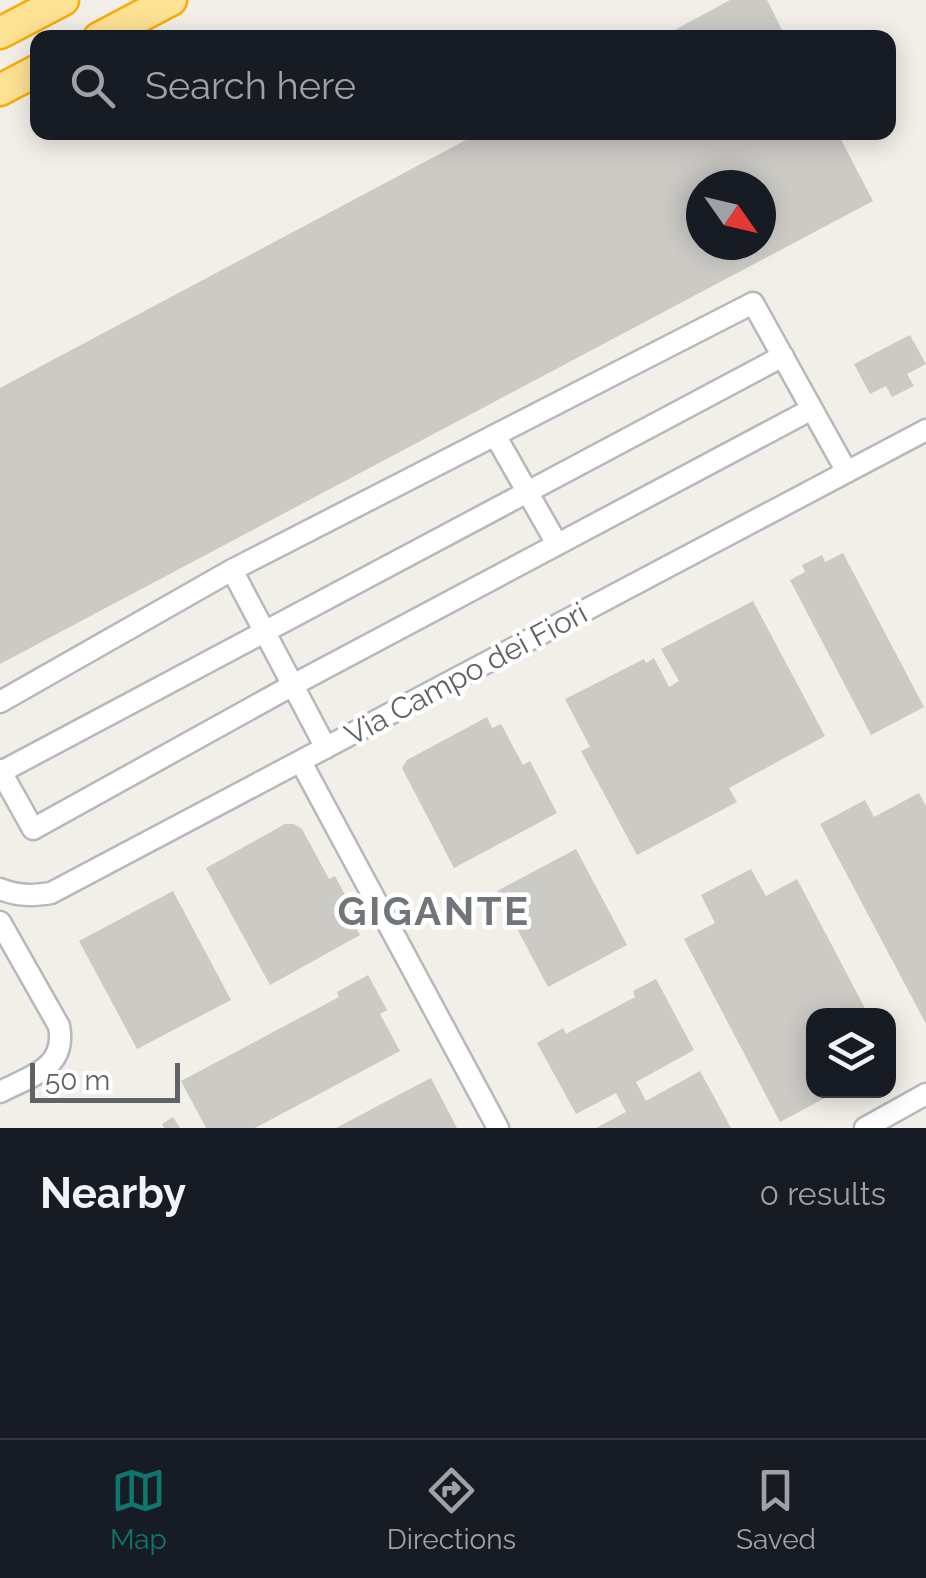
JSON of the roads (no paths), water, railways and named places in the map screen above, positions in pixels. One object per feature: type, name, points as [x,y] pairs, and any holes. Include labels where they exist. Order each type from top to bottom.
[{"type":"highway","points":[[0,34],[63,0]]},
{"type":"highway","points":[[114,30],[171,0]]},
{"type":"highway","points":[[0,90],[30,74]]},
{"type":"street","points":[[0,702],[232,570],[753,303],[848,472]]},
{"type":"street","points":[[783,356],[1,771],[32,829],[812,408]]},
{"type":"street","name":"Via Campo dei Fiori","points":[[1,891],[32,896],[52,892],[926,430]]},
{"type":"street","points":[[495,436],[557,544]]},
{"type":"street","points":[[232,570],[326,748]]},
{"type":"street","points":[[300,762],[498,1128]]},
{"type":"street","points":[[0,922],[59,1026],[62,1040],[54,1061],[0,1092]]},
{"type":"street","points":[[864,1128],[926,1094]]},
{"type":"district","name":"GIGANTE","points":[[434,911]]}]
